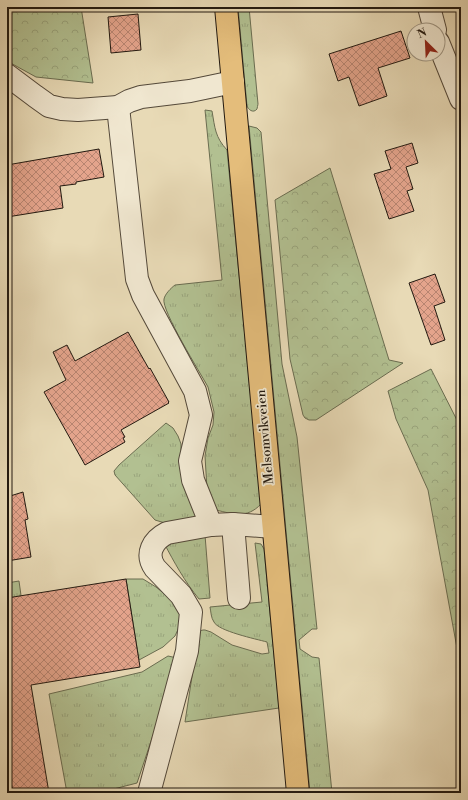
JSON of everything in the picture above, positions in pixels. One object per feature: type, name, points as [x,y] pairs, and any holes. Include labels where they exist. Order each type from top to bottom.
[{"type":"main road","name":"Melsomvikveien","points":[[226,7],[298,793]]},
{"type":"street","points":[[429,7],[433,22]]},
{"type":"street","points":[[446,62],[461,99]]},
{"type":"street","points":[[7,75],[49,106],[62,110],[118,107],[130,100],[141,97],[190,91],[234,82]]},
{"type":"street","points":[[118,107],[137,279],[143,295],[195,391],[201,414],[190,462],[193,480],[211,525]]},
{"type":"street","points":[[233,524],[239,598]]},
{"type":"street","points":[[149,793],[187,651],[191,612],[181,595],[155,568],[152,563],[152,548],[161,536],[167,533],[211,525],[233,524],[274,527]]},
{"type":"green space","points":[[7,7],[81,7],[93,83],[36,77],[7,61]]},
{"type":"green space","points":[[238,7],[249,7],[258,104],[257,109],[254,111],[250,110],[247,106]]},
{"type":"green space","points":[[205,110],[212,111],[218,136],[227,150],[261,504],[256,509],[245,514],[234,514],[216,510],[207,489],[205,456],[208,438],[213,425],[214,412],[208,387],[169,316],[164,299],[170,289],[175,285],[222,280]]},
{"type":"green space","points":[[249,126],[257,128],[261,132],[282,364],[297,437],[317,629],[312,629],[299,640],[300,649],[312,657],[319,658],[332,793],[310,793]]},
{"type":"green space","points":[[330,168],[389,360],[403,363],[316,420],[309,420],[303,415],[290,359],[275,200]]},
{"type":"green space","points":[[431,369],[461,428],[461,670],[428,490],[396,419],[388,391]]},
{"type":"green space","points":[[166,423],[173,428],[181,444],[181,468],[197,514],[197,520],[165,523],[155,520],[115,475],[114,471],[119,465]]},
{"type":"green space","points":[[205,535],[210,598],[199,599],[184,579],[164,543]]},
{"type":"green space","points":[[255,543],[261,544],[264,549],[279,708],[185,722],[199,631],[205,630],[211,632],[232,645],[262,654],[269,653],[267,642],[238,634],[217,625],[212,619],[210,607],[262,602]]},
{"type":"green space","points":[[126,579],[143,579],[156,587],[173,601],[179,610],[181,623],[175,636],[163,647],[139,660]]},
{"type":"green space","points":[[19,581],[24,617],[11,620],[7,583]]},
{"type":"green space","points":[[168,656],[177,658],[178,661],[137,783],[98,793],[67,793],[49,694],[142,672]]},
{"type":"building","points":[[138,14],[141,50],[111,53],[108,17]]},
{"type":"building","points":[[401,31],[406,46],[406,59],[378,68],[387,96],[359,106],[349,77],[338,81],[329,54]]},
{"type":"building","points":[[412,143],[418,163],[406,167],[413,189],[407,191],[414,211],[389,219],[374,174],[391,169],[385,151]]},
{"type":"building","points":[[99,149],[104,177],[76,182],[76,184],[60,186],[63,208],[7,217],[7,165]]},
{"type":"building","points":[[435,274],[445,302],[434,306],[445,340],[431,345],[409,283]]},
{"type":"building","points":[[128,332],[169,403],[121,430],[125,437],[123,438],[125,442],[85,465],[44,392],[66,380],[53,352],[67,345],[75,361]]},
{"type":"building","points":[[23,492],[28,519],[25,520],[31,557],[7,561],[7,497]]},
{"type":"building","points":[[126,579],[140,667],[31,685],[49,793],[13,793],[7,759],[7,598]]}]
